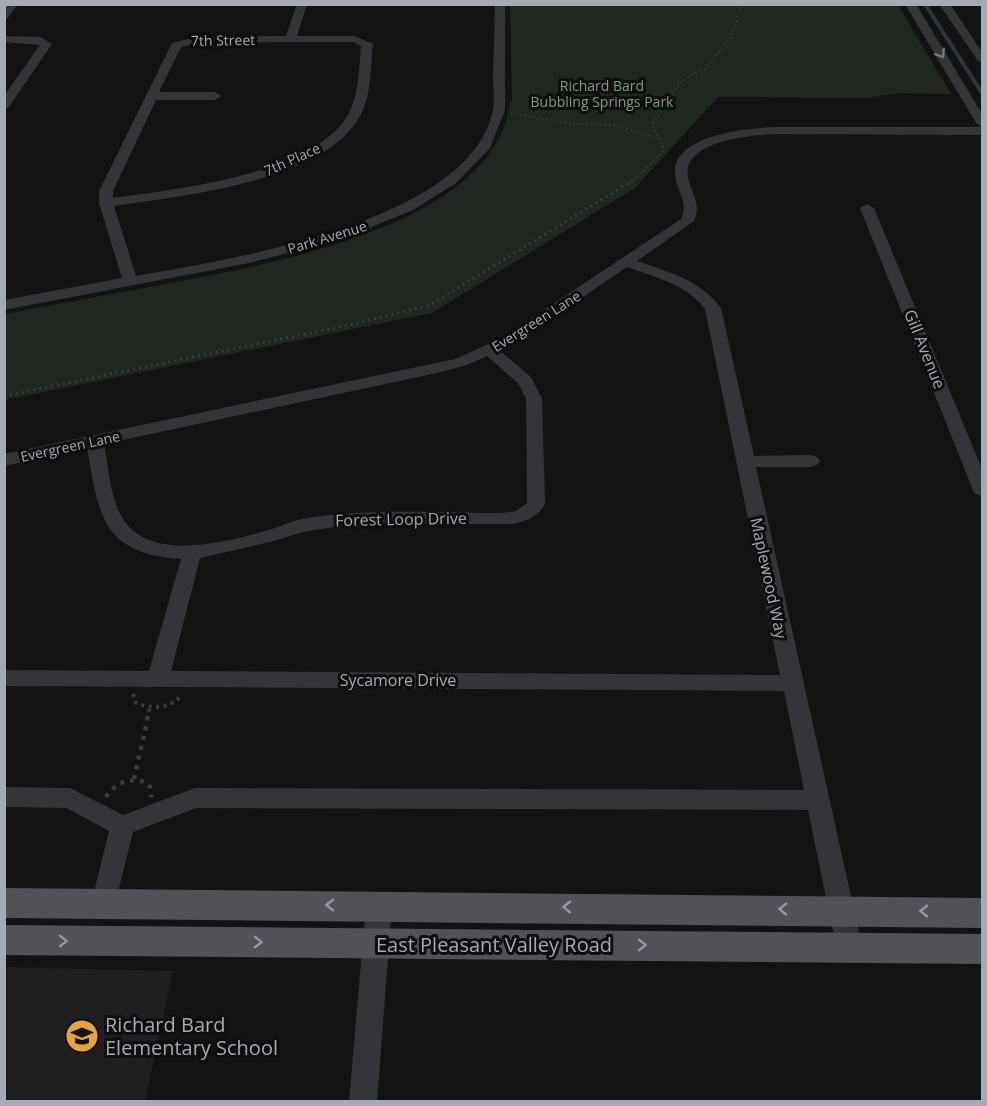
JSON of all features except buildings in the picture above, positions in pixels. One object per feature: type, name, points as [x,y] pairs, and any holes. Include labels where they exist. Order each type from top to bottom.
[{"type":"main road","name":"East Pleasant Valley Road","points":[[4,903],[379,905],[982,913]]},
{"type":"main road","name":"East Pleasant Valley Road","points":[[4,940],[982,949]]},
{"type":"street","points":[[4,16],[13,4]]},
{"type":"street","points":[[290,39],[302,4]]},
{"type":"street","name":"Park Avenue","points":[[4,305],[299,248],[378,221],[423,198],[473,159],[485,144],[499,113],[500,4]]},
{"type":"street","points":[[910,4],[982,123]]},
{"type":"street","points":[[944,4],[982,59]]},
{"type":"street","points":[[4,39],[40,40],[46,44],[4,105]]},
{"type":"street","name":"7th Street","points":[[130,281],[106,203],[106,191],[109,180],[176,45],[182,42],[290,39]]},
{"type":"street","name":"7th Place","points":[[106,203],[248,178],[304,157],[337,134],[353,118],[358,106],[367,44],[354,39],[290,39]]},
{"type":"street","points":[[969,39],[982,39]]},
{"type":"street","points":[[150,96],[215,96]]},
{"type":"street","name":"Evergreen Lane","points":[[4,460],[437,368],[490,350],[506,342],[687,221],[693,211],[692,201],[681,179],[683,163],[698,148],[715,140],[744,133],[770,131],[982,131]]},
{"type":"street","name":"Gill Avenue","points":[[867,208],[982,490]]},
{"type":"street","name":"Maplewood Way","points":[[626,262],[690,287],[708,300],[713,308],[791,683],[849,946]]},
{"type":"street","name":"Forest Loop Drive","points":[[94,441],[110,511],[119,529],[128,537],[164,551],[192,553],[224,548],[329,520],[523,516],[532,511],[536,504],[534,399],[525,381],[490,350]]},
{"type":"street","points":[[744,462],[810,461]]},
{"type":"street","points":[[158,678],[192,553]]},
{"type":"street","name":"Sycamore Drive","points":[[4,678],[791,683]]},
{"type":"street","points":[[4,797],[70,798],[122,826],[195,798],[818,800]]},
{"type":"street","points":[[104,904],[122,826]]},
{"type":"street","points":[[363,1101],[379,905]]},
{"type":"path","points":[[4,396],[354,324],[430,305],[626,187],[663,152],[663,147],[652,125],[678,82],[687,74],[706,68],[712,57],[727,45],[735,29],[741,4]]},
{"type":"path","points":[[499,113],[573,124],[614,125],[658,138]]},
{"type":"path","points":[[133,693],[136,703],[150,707],[169,705],[177,701],[182,692]]},
{"type":"path","points":[[134,779],[150,707]]},
{"type":"path","points":[[99,814],[111,789],[118,783],[134,779],[146,782],[150,787],[149,817]]},
{"type":"shaded area","name":"Richard Bard Elementary School","points":[[5,967],[173,971],[145,1101],[5,1101]]},
{"type":"green space","name":"Richard Bard Bubbling Springs Park","points":[[510,5],[898,5],[951,94],[898,93],[867,98],[718,97],[635,188],[432,313],[5,400],[5,314],[207,276],[314,251],[369,233],[421,210],[464,180],[495,145],[512,101]]},
{"type":"waterway","points":[[925,4],[982,93]]},
{"type":"place","name":"Richard Bard Elementary School","points":[[82,1036]]}]
